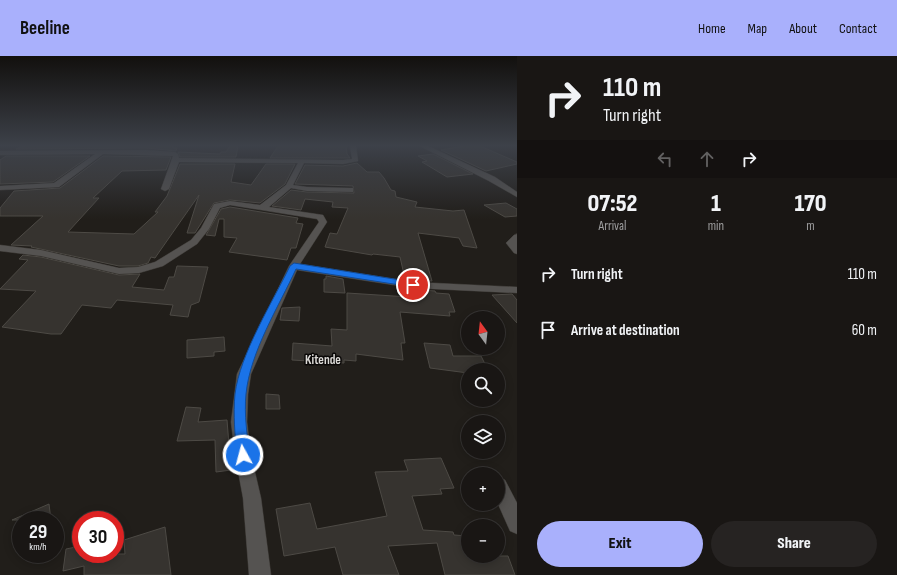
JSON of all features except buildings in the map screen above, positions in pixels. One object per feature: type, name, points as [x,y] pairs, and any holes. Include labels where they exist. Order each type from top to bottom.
[{"type":"street","points":[[0,188],[56,186],[77,170]]},
{"type":"street","points":[[165,189],[172,170]]},
{"type":"street","points":[[263,207],[289,186],[297,170]]},
{"type":"street","points":[[474,170],[492,179],[517,195]]},
{"type":"street","points":[[289,186],[306,189],[350,190]]},
{"type":"street","points":[[0,248],[41,252],[119,271],[140,270],[159,264],[194,242],[206,229],[217,206],[220,204],[230,203],[263,207],[316,215],[322,219],[323,222],[294,266],[256,345],[244,374],[239,422],[243,455],[252,498],[260,575]]},
{"type":"street","points":[[517,237],[511,243],[517,250]]},
{"type":"street","points":[[294,266],[413,285],[517,290]]},
{"type":"street","points":[[505,499],[517,524]]},
{"type":"district","name":"Kitende","points":[[323,360]]},
{"type":"route","points":[[243,455],[239,422],[244,374],[256,345],[294,266],[413,285]]}]
